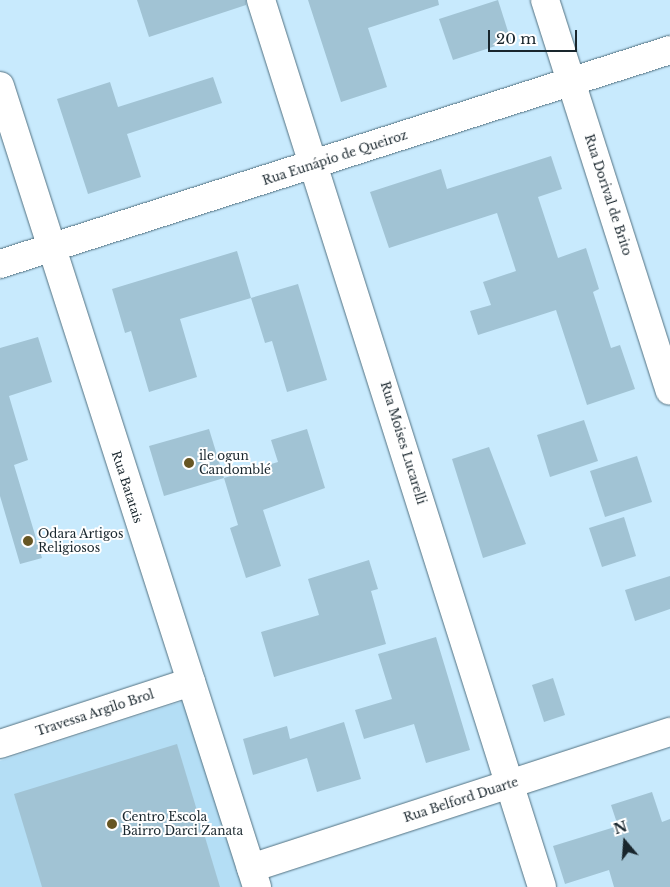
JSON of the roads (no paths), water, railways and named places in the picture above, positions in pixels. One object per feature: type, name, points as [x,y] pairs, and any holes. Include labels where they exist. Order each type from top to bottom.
[{"type":"street","name":"Rua Moises Lucarelli","points":[[261,0],[316,164],[542,887]]},
{"type":"street","name":"Rua Dorival de Brito","points":[[545,0],[670,391]]},
{"type":"street","name":"Rua Eunápio de Queiroz","points":[[0,264],[572,83],[670,50]]},
{"type":"street","name":"Rua Batatais","points":[[0,86],[49,248],[254,878]]},
{"type":"street","name":"Travessa Argilo Brol","points":[[0,744],[191,682]]},
{"type":"street","name":"Rua Belford Duarte","points":[[254,878],[509,784],[670,732]]},
{"type":"place","name":"ile ogun Candomblé","points":[[189,463]]},
{"type":"place","name":"Odara Artigos Religiosos","points":[[28,541]]},
{"type":"place","name":"Centro Escola Bairro Darci Zanata","points":[[112,824]]}]
